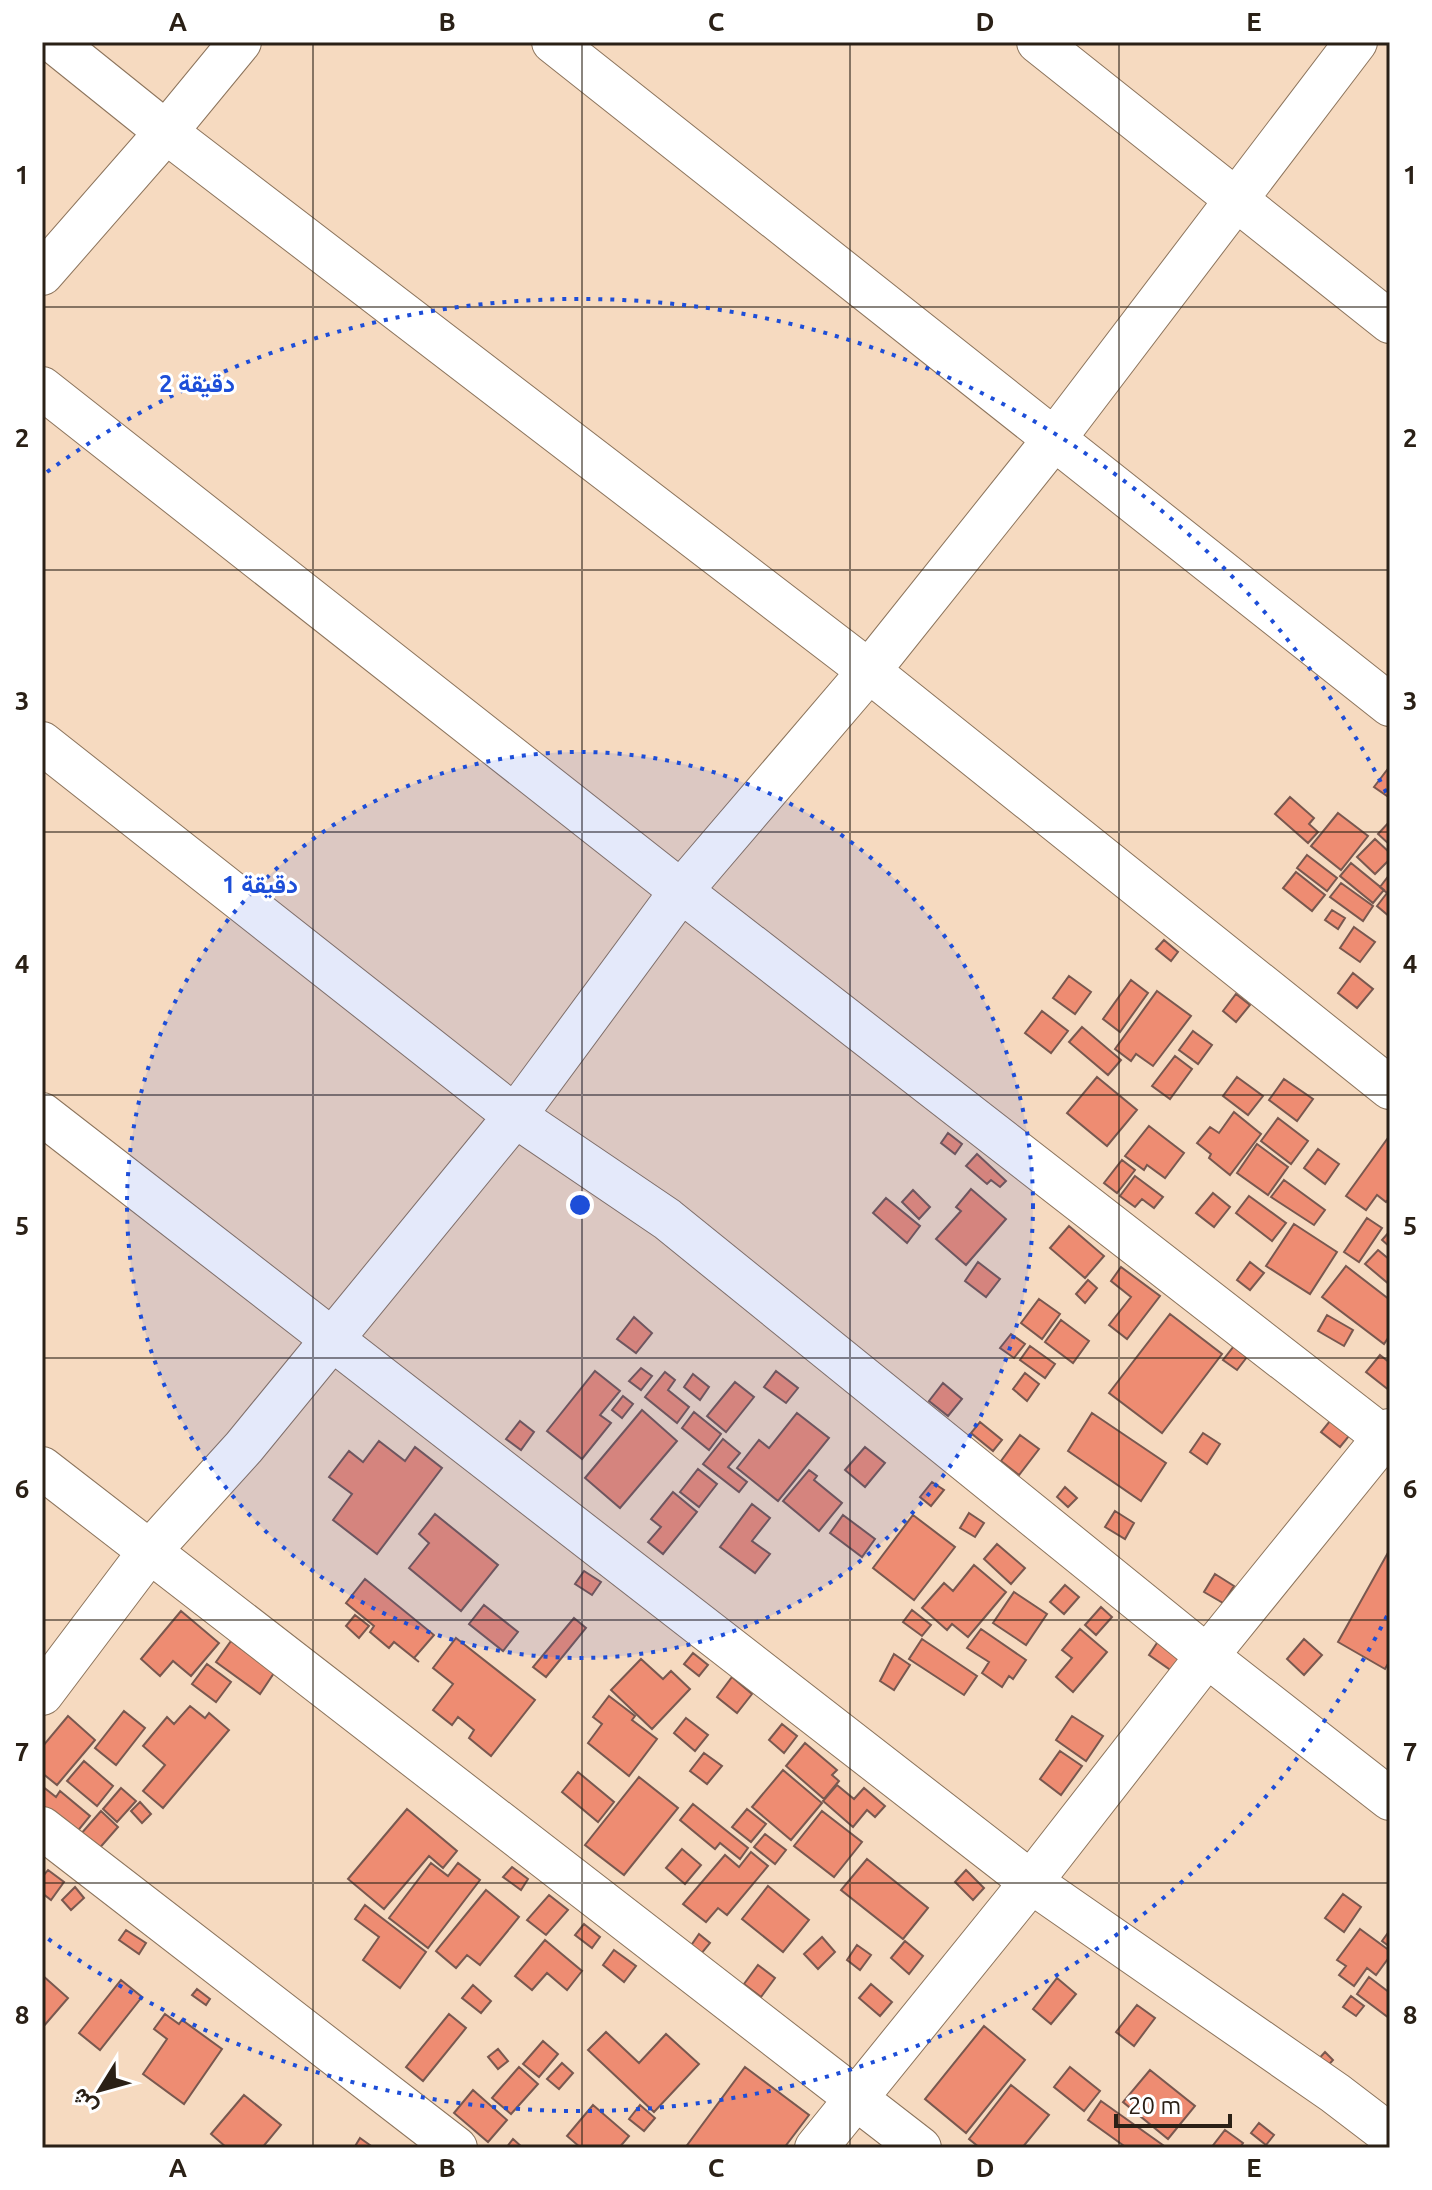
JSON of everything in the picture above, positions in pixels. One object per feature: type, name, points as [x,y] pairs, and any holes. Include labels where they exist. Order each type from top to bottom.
[{"type":"street","points":[[54,42],[166,132],[869,671],[1390,1088]]},
{"type":"street","points":[[42,274],[240,42]]},
{"type":"street","points":[[553,42],[1390,705]]},
{"type":"street","points":[[1038,42],[1390,322]]},
{"type":"street","points":[[42,1694],[149,1552],[244,1447],[515,1116],[681,891],[869,671],[1055,438],[1356,42]]},
{"type":"street","points":[[42,388],[681,891],[1388,1436],[1207,1656],[1031,1882],[816,2148]]},
{"type":"street","points":[[42,743],[515,1116],[667,1219],[1207,1656],[1390,1799]]},
{"type":"street","points":[[42,1114],[1031,1882],[1335,2093],[1390,2135]]},
{"type":"street","points":[[42,1468],[920,2148]]},
{"type":"street","points":[[42,1828],[456,2148]]},
{"type":"building","points":[[1387,770],[1390,773],[1390,798],[1374,787]]},
{"type":"building","points":[[1290,797],[1314,818],[1309,824],[1318,832],[1308,843],[1275,814]]},
{"type":"building","points":[[1338,813],[1368,836],[1341,870],[1311,846]]},
{"type":"building","points":[[1390,821],[1390,845],[1378,834]]},
{"type":"building","points":[[1375,839],[1390,853],[1390,859],[1375,874],[1357,857]]},
{"type":"building","points":[[1307,855],[1337,878],[1327,891],[1297,868]]},
{"type":"building","points":[[1351,863],[1384,890],[1373,903],[1340,876]]},
{"type":"building","points":[[1296,872],[1325,895],[1312,911],[1283,888]]},
{"type":"building","points":[[1390,874],[1390,917],[1377,906],[1387,893],[1380,887]]},
{"type":"building","points":[[1341,883],[1373,906],[1363,921],[1330,897]]},
{"type":"building","points":[[1332,910],[1345,918],[1338,929],[1325,920]]},
{"type":"building","points":[[1354,927],[1375,942],[1360,962],[1340,948]]},
{"type":"building","points":[[1164,940],[1178,952],[1171,961],[1156,949]]},
{"type":"building","points":[[1353,973],[1373,989],[1357,1008],[1338,993]]},
{"type":"building","points":[[1069,976],[1091,992],[1075,1014],[1053,998]]},
{"type":"building","points":[[1131,980],[1148,993],[1120,1032],[1103,1019]]},
{"type":"building","points":[[1157,991],[1191,1016],[1153,1066],[1136,1054],[1131,1061],[1115,1049]]},
{"type":"building","points":[[1236,994],[1250,1005],[1236,1022],[1223,1011]]},
{"type":"building","points":[[1042,1011],[1068,1031],[1051,1053],[1025,1033]]},
{"type":"building","points":[[1082,1027],[1121,1060],[1108,1075],[1069,1042]]},
{"type":"building","points":[[1193,1031],[1212,1045],[1198,1064],[1179,1050]]},
{"type":"building","points":[[1175,1056],[1192,1069],[1170,1099],[1152,1086]]},
{"type":"building","points":[[1097,1077],[1137,1110],[1107,1146],[1067,1113]]},
{"type":"building","points":[[1237,1077],[1263,1096],[1248,1115],[1223,1096]]},
{"type":"building","points":[[1284,1079],[1313,1099],[1297,1121],[1269,1100]]},
{"type":"building","points":[[1234,1112],[1261,1134],[1230,1175],[1209,1158],[1211,1154],[1197,1143],[1210,1127],[1219,1133]]},
{"type":"building","points":[[1278,1118],[1308,1141],[1291,1164],[1261,1141]]},
{"type":"building","points":[[1149,1126],[1184,1153],[1165,1178],[1147,1165],[1144,1170],[1125,1156]]},
{"type":"building","points":[[948,1133],[962,1144],[955,1154],[941,1143]]},
{"type":"building","points":[[1390,1135],[1390,1197],[1386,1202],[1377,1195],[1366,1210],[1346,1196]]},
{"type":"building","points":[[1257,1144],[1288,1167],[1268,1195],[1237,1173]]},
{"type":"building","points":[[1318,1149],[1339,1164],[1325,1184],[1304,1168]]},
{"type":"building","points":[[977,1154],[1006,1181],[1000,1187],[991,1180],[987,1184],[966,1166]]},
{"type":"building","points":[[1122,1160],[1135,1170],[1117,1193],[1104,1183]]},
{"type":"building","points":[[1135,1176],[1163,1197],[1154,1208],[1142,1199],[1135,1207],[1120,1196]]},
{"type":"building","points":[[1284,1180],[1325,1210],[1314,1225],[1271,1197]]},
{"type":"building","points":[[971,1189],[1006,1219],[966,1265],[936,1239],[961,1211],[956,1207]]},
{"type":"building","points":[[913,1190],[930,1207],[919,1219],[902,1202]]},
{"type":"building","points":[[1213,1193],[1230,1207],[1214,1227],[1196,1213]]},
{"type":"building","points":[[1249,1196],[1286,1223],[1272,1241],[1236,1213]]},
{"type":"building","points":[[886,1198],[920,1226],[907,1243],[873,1213]]},
{"type":"building","points":[[1367,1218],[1382,1228],[1359,1262],[1344,1252]]},
{"type":"building","points":[[1294,1224],[1337,1252],[1310,1294],[1266,1266]]},
{"type":"building","points":[[1069,1226],[1104,1256],[1085,1278],[1050,1248]]},
{"type":"building","points":[[1390,1231],[1390,1247],[1382,1240]]},
{"type":"building","points":[[1378,1250],[1390,1260],[1390,1285],[1365,1264]]},
{"type":"building","points":[[978,1262],[1000,1279],[986,1297],[965,1281]]},
{"type":"building","points":[[1250,1262],[1264,1273],[1250,1290],[1237,1280]]},
{"type":"building","points":[[1346,1266],[1390,1300],[1390,1335],[1384,1344],[1322,1297]]},
{"type":"building","points":[[1121,1267],[1160,1296],[1127,1339],[1109,1325],[1131,1297],[1111,1281]]},
{"type":"building","points":[[1088,1280],[1097,1288],[1085,1303],[1076,1294]]},
{"type":"building","points":[[1039,1299],[1060,1314],[1042,1339],[1021,1323]]},
{"type":"building","points":[[1170,1314],[1222,1354],[1162,1433],[1109,1393]]},
{"type":"building","points":[[1327,1315],[1353,1330],[1344,1346],[1318,1331]]},
{"type":"building","points":[[634,1317],[652,1333],[636,1353],[617,1339]]},
{"type":"building","points":[[1061,1320],[1089,1341],[1073,1363],[1045,1342]]},
{"type":"building","points":[[1011,1334],[1025,1344],[1014,1358],[1000,1348]]},
{"type":"building","points":[[1030,1346],[1055,1364],[1045,1378],[1020,1360]]},
{"type":"building","points":[[1234,1346],[1247,1357],[1237,1370],[1223,1360]]},
{"type":"building","points":[[1380,1355],[1390,1363],[1390,1391],[1366,1372]]},
{"type":"building","points":[[641,1368],[652,1376],[641,1390],[629,1381]]},
{"type":"building","points":[[595,1371],[620,1391],[600,1415],[611,1423],[582,1459],[547,1431]]},
{"type":"building","points":[[776,1371],[798,1388],[786,1403],[764,1387]]},
{"type":"building","points":[[665,1372],[675,1380],[668,1390],[689,1407],[677,1423],[645,1397]]},
{"type":"building","points":[[1025,1373],[1039,1384],[1027,1401],[1013,1389]]},
{"type":"building","points":[[693,1374],[709,1387],[700,1400],[684,1387]]},
{"type":"building","points":[[735,1382],[754,1397],[726,1432],[707,1416]]},
{"type":"building","points":[[943,1383],[962,1399],[948,1416],[929,1401]]},
{"type":"building","points":[[623,1396],[633,1404],[622,1418],[612,1410]]},
{"type":"building","points":[[642,1410],[677,1441],[620,1508],[585,1478]]},
{"type":"building","points":[[694,1412],[721,1434],[709,1450],[682,1428]]},
{"type":"building","points":[[797,1413],[829,1438],[778,1501],[737,1468],[759,1440],[769,1448]]},
{"type":"building","points":[[1092,1413],[1166,1463],[1141,1501],[1068,1451]]},
{"type":"building","points":[[1334,1416],[1353,1431],[1340,1447],[1321,1432]]},
{"type":"building","points":[[520,1421],[534,1432],[521,1450],[506,1439]]},
{"type":"building","points":[[980,1422],[1002,1440],[993,1451],[971,1433]]},
{"type":"building","points":[[1203,1433],[1220,1444],[1207,1464],[1190,1452]]},
{"type":"building","points":[[1020,1435],[1039,1449],[1019,1475],[1001,1461]]},
{"type":"building","points":[[723,1439],[740,1453],[728,1467],[747,1482],[739,1492],[703,1464]]},
{"type":"building","points":[[379,1441],[405,1461],[415,1447],[442,1468],[377,1554],[333,1520],[352,1494],[329,1477],[349,1451],[363,1462]]},
{"type":"building","points":[[865,1447],[885,1463],[865,1487],[845,1470]]},
{"type":"building","points":[[698,1469],[717,1484],[699,1507],[680,1492]]},
{"type":"building","points":[[809,1470],[817,1476],[814,1480],[842,1503],[819,1531],[783,1501]]},
{"type":"building","points":[[932,1482],[944,1490],[931,1506],[920,1497]]},
{"type":"building","points":[[1065,1487],[1077,1498],[1068,1507],[1057,1497]]},
{"type":"building","points":[[673,1492],[697,1512],[663,1554],[648,1542],[661,1527],[651,1519]]},
{"type":"building","points":[[752,1504],[770,1518],[752,1541],[770,1554],[755,1573],[720,1547]]},
{"type":"building","points":[[1115,1511],[1134,1523],[1125,1539],[1105,1527]]},
{"type":"building","points":[[969,1513],[984,1523],[975,1537],[960,1528]]},
{"type":"building","points":[[435,1514],[498,1565],[461,1611],[409,1568],[429,1543],[419,1534]]},
{"type":"building","points":[[843,1515],[875,1539],[862,1557],[830,1533]]},
{"type":"building","points":[[913,1515],[955,1547],[914,1600],[873,1568]]},
{"type":"building","points":[[997,1544],[1025,1568],[1011,1584],[984,1559]]},
{"type":"building","points":[[1390,1549],[1390,1660],[1385,1669],[1338,1642]]},
{"type":"building","points":[[974,1565],[1006,1592],[968,1637],[952,1624],[947,1630],[922,1608],[944,1583],[953,1591]]},
{"type":"building","points":[[584,1571],[601,1582],[592,1595],[575,1584]]},
{"type":"building","points":[[1215,1574],[1234,1586],[1223,1603],[1204,1592]]},
{"type":"building","points":[[365,1579],[434,1635],[414,1658],[394,1642],[389,1648],[370,1632],[374,1626],[346,1603]]},
{"type":"building","points":[[1065,1585],[1079,1597],[1064,1614],[1050,1602]]},
{"type":"building","points":[[1014,1592],[1047,1614],[1026,1645],[993,1623]]},
{"type":"building","points":[[484,1605],[518,1632],[503,1651],[469,1624]]},
{"type":"building","points":[[1101,1607],[1112,1617],[1096,1635],[1085,1625]]},
{"type":"building","points":[[912,1610],[931,1625],[922,1636],[903,1622]]},
{"type":"building","points":[[181,1611],[219,1643],[191,1676],[173,1661],[160,1676],[141,1659]]},
{"type":"building","points":[[355,1615],[369,1626],[359,1638],[346,1626]]},
{"type":"building","points":[[574,1618],[586,1628],[546,1677],[533,1667]]},
{"type":"building","points":[[981,1629],[1026,1660],[1013,1679],[1009,1676],[1002,1687],[982,1673],[989,1662],[967,1648]]},
{"type":"building","points":[[1080,1629],[1107,1652],[1073,1692],[1056,1677],[1072,1658],[1062,1650]]},
{"type":"building","points":[[1161,1637],[1184,1654],[1172,1671],[1149,1655]]},
{"type":"building","points":[[456,1638],[535,1700],[491,1756],[469,1738],[474,1730],[458,1717],[452,1725],[433,1710],[453,1684],[433,1668]]},
{"type":"building","points":[[922,1639],[977,1676],[964,1695],[909,1659]]},
{"type":"building","points":[[1304,1639],[1322,1655],[1304,1675],[1287,1659]]},
{"type":"building","points":[[231,1641],[274,1673],[260,1694],[216,1662]]},
{"type":"building","points":[[693,1653],[708,1665],[699,1676],[684,1664]]},
{"type":"building","points":[[894,1654],[910,1665],[894,1690],[880,1681]]},
{"type":"building","points":[[641,1659],[663,1679],[671,1671],[690,1689],[652,1729],[611,1690]]},
{"type":"building","points":[[207,1664],[231,1682],[216,1702],[192,1684]]},
{"type":"building","points":[[732,1677],[752,1694],[737,1713],[717,1697]]},
{"type":"building","points":[[609,1696],[635,1716],[632,1720],[657,1739],[629,1776],[588,1743],[602,1724],[593,1717]]},
{"type":"building","points":[[190,1706],[205,1718],[209,1713],[229,1730],[163,1808],[143,1791],[165,1765],[143,1746],[167,1717],[174,1724]]},
{"type":"building","points":[[124,1711],[145,1728],[116,1765],[95,1748]]},
{"type":"building","points":[[68,1716],[95,1740],[57,1785],[42,1773],[42,1747]]},
{"type":"building","points":[[1072,1716],[1103,1736],[1086,1761],[1056,1740]]},
{"type":"building","points":[[686,1718],[708,1735],[695,1751],[674,1733]]},
{"type":"building","points":[[782,1724],[797,1736],[784,1753],[769,1740]]},
{"type":"building","points":[[805,1743],[837,1770],[832,1775],[839,1781],[824,1799],[786,1766]]},
{"type":"building","points":[[1060,1751],[1082,1766],[1061,1795],[1040,1779]]},
{"type":"building","points":[[704,1753],[722,1766],[707,1784],[690,1771]]},
{"type":"building","points":[[84,1761],[113,1786],[97,1806],[67,1781]]},
{"type":"building","points":[[783,1770],[822,1803],[791,1840],[752,1807]]},
{"type":"building","points":[[578,1772],[614,1802],[598,1822],[562,1792]]},
{"type":"building","points":[[639,1777],[678,1808],[624,1875],[585,1845]]},
{"type":"building","points":[[837,1785],[854,1799],[864,1788],[885,1806],[875,1817],[867,1810],[853,1827],[823,1801]]},
{"type":"building","points":[[42,1786],[56,1797],[60,1791],[90,1816],[76,1833],[42,1805]]},
{"type":"building","points":[[121,1788],[136,1801],[117,1822],[103,1809]]},
{"type":"building","points":[[140,1802],[151,1814],[142,1823],[131,1811]]},
{"type":"building","points":[[693,1804],[748,1848],[740,1859],[720,1843],[715,1849],[680,1820]]},
{"type":"building","points":[[407,1809],[457,1851],[443,1868],[429,1856],[384,1909],[348,1879]]},
{"type":"building","points":[[747,1809],[766,1824],[751,1842],[732,1827]]},
{"type":"building","points":[[101,1811],[118,1827],[97,1851],[80,1835]]},
{"type":"building","points":[[822,1811],[862,1842],[834,1877],[794,1846]]},
{"type":"building","points":[[765,1834],[786,1850],[775,1864],[754,1847]]},
{"type":"building","points":[[682,1849],[701,1865],[685,1884],[666,1868]]},
{"type":"building","points":[[751,1852],[768,1866],[727,1915],[718,1908],[706,1922],[683,1904],[725,1855],[739,1867]]},
{"type":"building","points":[[867,1859],[928,1908],[903,1939],[841,1890]]},
{"type":"building","points":[[431,1863],[448,1876],[458,1863],[480,1880],[428,1948],[389,1918]]},
{"type":"building","points":[[512,1867],[528,1879],[521,1890],[503,1877]]},
{"type":"building","points":[[48,1870],[64,1882],[51,1900],[42,1893],[42,1877]]},
{"type":"building","points":[[966,1870],[984,1888],[973,1900],[955,1882]]},
{"type":"building","points":[[768,1886],[809,1920],[783,1952],[742,1919]]},
{"type":"building","points":[[75,1887],[84,1898],[71,1910],[62,1900]]},
{"type":"building","points":[[486,1890],[519,1917],[480,1965],[467,1955],[456,1968],[436,1951]]},
{"type":"building","points":[[1343,1894],[1361,1907],[1344,1932],[1325,1918]]},
{"type":"building","points":[[549,1895],[568,1910],[546,1935],[527,1920]]},
{"type":"building","points":[[365,1905],[426,1952],[400,1988],[363,1960],[379,1937],[355,1919]]},
{"type":"building","points":[[584,1924],[600,1937],[592,1948],[575,1935]]},
{"type":"building","points":[[1360,1929],[1390,1951],[1390,1956],[1376,1975],[1367,1968],[1354,1986],[1339,1975],[1346,1966],[1337,1960]]},
{"type":"building","points":[[126,1930],[146,1943],[139,1954],[119,1940]]},
{"type":"building","points":[[1390,1930],[1390,1947],[1382,1941]]},
{"type":"building","points":[[699,1934],[710,1943],[701,1954],[690,1947]]},
{"type":"building","points":[[822,1937],[835,1952],[818,1969],[804,1954]]},
{"type":"building","points":[[545,1940],[582,1971],[567,1990],[547,1973],[532,1990],[515,1976]]},
{"type":"building","points":[[905,1941],[923,1956],[909,1974],[891,1958]]},
{"type":"building","points":[[857,1945],[871,1955],[860,1970],[847,1960]]},
{"type":"building","points":[[614,1950],[636,1966],[624,1982],[603,1965]]},
{"type":"building","points":[[758,1965],[775,1978],[761,1997],[744,1984]]},
{"type":"building","points":[[42,1975],[68,1998],[43,2027],[42,2026]]},
{"type":"building","points":[[1369,1977],[1390,1993],[1389,2018],[1357,1994]]},
{"type":"building","points":[[1057,1978],[1076,1994],[1051,2024],[1033,2009]]},
{"type":"building","points":[[121,1980],[142,1997],[100,2050],[79,2033]]},
{"type":"building","points":[[871,1984],[892,2002],[880,2016],[859,1998]]},
{"type":"building","points":[[473,1985],[491,2001],[481,2013],[462,1998]]},
{"type":"building","points":[[197,1989],[210,1999],[206,2005],[192,1995]]},
{"type":"building","points":[[1351,1996],[1364,2006],[1356,2016],[1343,2007]]},
{"type":"building","points":[[1137,2005],[1155,2018],[1134,2046],[1116,2032]]},
{"type":"building","points":[[165,2014],[179,2024],[182,2020],[222,2049],[184,2104],[143,2074],[167,2039],[154,2029]]},
{"type":"building","points":[[449,2014],[466,2028],[423,2081],[406,2067]]},
{"type":"building","points":[[984,2026],[1025,2060],[966,2133],[925,2099]]},
{"type":"building","points":[[606,2032],[639,2063],[666,2034],[699,2064],[654,2112],[588,2050]]},
{"type":"building","points":[[543,2041],[558,2054],[539,2077],[523,2064]]},
{"type":"building","points":[[498,2049],[508,2061],[498,2069],[488,2057]]},
{"type":"building","points":[[1325,2052],[1333,2060],[1324,2070],[1315,2063]]},
{"type":"building","points":[[562,2063],[573,2073],[559,2089],[547,2079]]},
{"type":"building","points":[[519,2067],[538,2084],[511,2114],[492,2098]]},
{"type":"building","points":[[745,2067],[809,2115],[784,2148],[685,2148]]},
{"type":"building","points":[[1070,2067],[1100,2091],[1084,2111],[1054,2087]]},
{"type":"building","points":[[1150,2070],[1195,2106],[1168,2139],[1123,2102]]},
{"type":"building","points":[[1011,2085],[1049,2115],[1022,2148],[980,2148],[969,2139]]},
{"type":"building","points":[[473,2090],[507,2120],[488,2142],[454,2113]]},
{"type":"building","points":[[244,2095],[281,2125],[262,2148],[227,2148],[211,2134]]},
{"type":"building","points":[[1101,2101],[1167,2148],[1127,2148],[1088,2120]]},
{"type":"building","points":[[593,2105],[629,2136],[619,2148],[581,2148],[567,2136]]},
{"type":"building","points":[[640,2105],[655,2118],[644,2131],[629,2119]]},
{"type":"building","points":[[1259,2123],[1274,2135],[1266,2145],[1251,2133]]},
{"type":"building","points":[[1225,2130],[1243,2143],[1240,2148],[1211,2148]]},
{"type":"building","points":[[360,2138],[374,2148],[354,2148]]},
{"type":"building","points":[[513,2139],[523,2148],[506,2148]]}]
